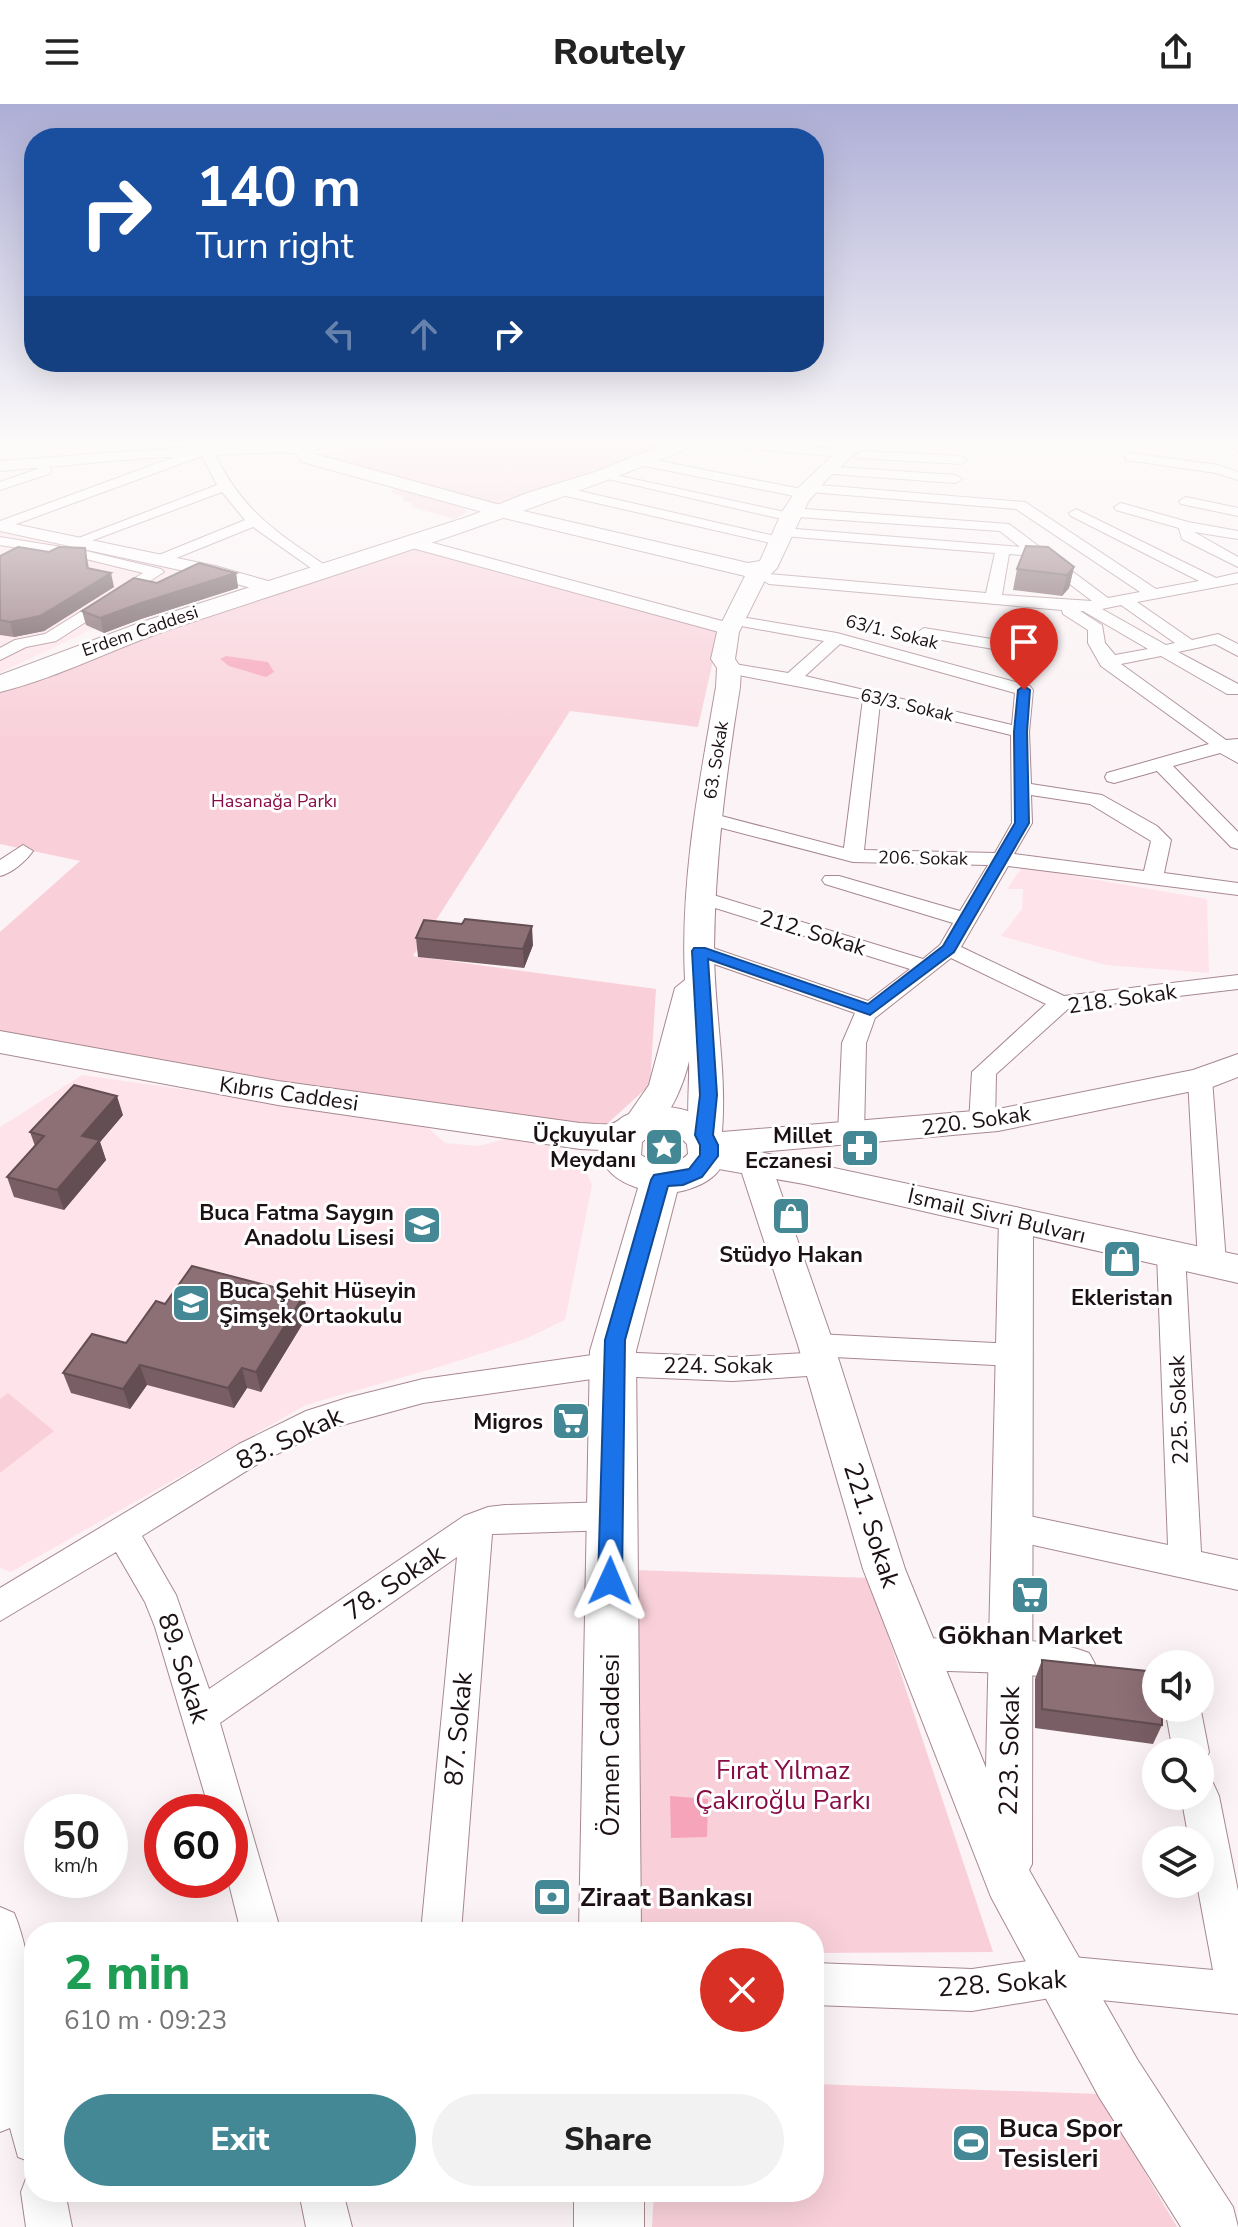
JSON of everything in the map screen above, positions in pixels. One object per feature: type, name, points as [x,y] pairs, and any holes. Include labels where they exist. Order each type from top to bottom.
[{"type":"main road","name":"Erdem Caddesi","points":[[0,684],[268,587],[408,543]]},
{"type":"main road","points":[[637,543],[760,574],[777,543]]},
{"type":"main road","name":"63. Sokak","points":[[708,1145],[699,951],[706,818],[729,668],[737,658],[740,627],[760,574]]},
{"type":"main road","name":"63. Sokak","points":[[636,1154],[666,1087],[699,951]]},
{"type":"main road","name":"Kıbrıs Caddesi","points":[[0,1042],[278,1093],[580,1136],[636,1154]]},
{"type":"main road","name":"220. Sokak","points":[[708,1145],[982,1123],[1200,1079],[1238,1065]]},
{"type":"main road","points":[[667,1119],[682,1121],[708,1145],[696,1173],[683,1178],[636,1154],[667,1119]]},
{"type":"main road","points":[[843,1181],[832,1167],[830,1158],[833,1149],[851,1134]]},
{"type":"main road","name":"İsmail Sivri Bulvarı","points":[[708,1145],[755,1164],[1225,1265]]},
{"type":"main road","name":"Özmen Caddesi","points":[[610,1922],[614,1352],[636,1154]]},
{"type":"main road","points":[[609,2202],[609,2227]]},
{"type":"street","points":[[0,655],[21,643],[50,638],[156,572],[39,543]]},
{"type":"street","points":[[80,543],[268,587]]},
{"type":"street","points":[[159,560],[200,543]]},
{"type":"street","points":[[285,543],[323,570]]},
{"type":"street","points":[[415,543],[740,627]]},
{"type":"street","points":[[947,543],[1034,552]]},
{"type":"street","points":[[1023,543],[1095,605],[1233,690],[1238,689]]},
{"type":"street","points":[[1077,543],[1154,595]]},
{"type":"street","points":[[1137,543],[1215,583]]},
{"type":"street","points":[[1143,546],[1151,543]]},
{"type":"street","points":[[1206,543],[1238,563]]},
{"type":"street","points":[[993,599],[1003,549]]},
{"type":"street","points":[[760,574],[930,614],[1023,649]]},
{"type":"street","points":[[930,614],[993,599],[1095,605],[1238,578]]},
{"type":"street","points":[[1124,600],[1189,645]]},
{"type":"street","points":[[1058,605],[1096,628],[1094,639],[1099,651],[1112,661]]},
{"type":"street","points":[[916,659],[930,614]]},
{"type":"street","name":"63/1. Sokak","points":[[740,627],[837,638],[1024,690],[1020,732]]},
{"type":"street","points":[[0,638],[21,643]]},
{"type":"street","points":[[793,678],[837,638]]},
{"type":"street","points":[[1238,651],[1218,639],[1107,662],[1230,744],[1238,757]]},
{"type":"street","name":"63/3. Sokak","points":[[729,668],[793,678],[1020,732]]},
{"type":"street","points":[[872,698],[853,856],[828,884],[966,920]]},
{"type":"street","points":[[851,1134],[854,1043],[870,1010],[923,966],[949,949],[1022,823],[1020,732]]},
{"type":"street","points":[[1114,777],[1230,744]]},
{"type":"street","points":[[1160,763],[1238,843]]},
{"type":"street","points":[[1021,788],[1095,799],[1150,830],[1161,840],[1153,879]]},
{"type":"street","name":"206. Sokak","points":[[706,818],[853,856],[1003,859],[1238,889]]},
{"type":"street","points":[[0,847],[23,851],[0,870]]},
{"type":"street","name":"212. Sokak","points":[[703,898],[923,966]]},
{"type":"street","points":[[949,949],[1061,1003]]},
{"type":"street","points":[[699,951],[870,1010]]},
{"type":"street","name":"218. Sokak","points":[[982,1123],[984,1072],[1061,1003],[1238,982]]},
{"type":"street","points":[[1200,1079],[1225,1265]]},
{"type":"street","name":"221. Sokak","points":[[755,1164],[819,1354],[880,1556],[1008,1880]]},
{"type":"street","name":"223. Sokak","points":[[1016,1219],[1008,1880],[1118,2078],[1213,2227]]},
{"type":"street","name":"225. Sokak","points":[[1171,1254],[1185,1565]]},
{"type":"street","name":"224. Sokak","points":[[614,1352],[733,1369],[819,1354],[1014,1355]]},
{"type":"street","name":"83. Sokak","points":[[0,1606],[250,1453],[332,1415],[423,1391],[614,1352]]},
{"type":"street","name":"78. Sokak","points":[[200,1716],[476,1526],[505,1519],[611,1516]]},
{"type":"street","name":"87. Sokak","points":[[442,1922],[476,1526]]},
{"type":"street","points":[[1010,1526],[1238,1575]]},
{"type":"street","name":"89. Sokak","points":[[122,1532],[159,1595],[224,1794]]},
{"type":"street","points":[[918,1654],[1010,1657],[1112,1668]]},
{"type":"street","points":[[1203,1810],[1238,1993]]},
{"type":"street","name":"89. Sokak","points":[[248,1883],[258,1922]]},
{"type":"street","points":[[0,1927],[12,2096],[24,2121]]},
{"type":"street","name":"228. Sokak","points":[[824,1984],[972,1990],[1062,1976],[1238,1993]]},
{"type":"street","points":[[45,2202],[49,2227]]},
{"type":"street","points":[[323,2202],[329,2227]]},
{"type":"shaded area","points":[[0,543],[66,543],[211,573],[0,673]]},
{"type":"shaded area","points":[[226,656],[268,662],[274,672],[266,677],[229,666],[220,659]]},
{"type":"shaded area","points":[[1022,867],[1207,899],[1209,973],[1106,965],[1001,936],[1022,909],[1023,889],[1007,889]]},
{"type":"shaded area","name":"Buca Şehit Hüseyin Şimşek Ortaokulu","points":[[82,1075],[423,1123],[445,1143],[479,1146],[519,1135],[570,1154],[585,1169],[592,1185],[565,1320],[525,1339],[449,1364],[306,1405],[11,1572],[0,1568],[0,1127]]},
{"type":"shaded area","points":[[670,1796],[708,1799],[707,1837],[671,1838]]},
{"type":"green space","name":"Hasanağa Parkı","points":[[412,547],[720,630],[698,727],[570,711],[413,956],[656,989],[650,1085],[608,1123],[572,1126],[296,1089],[0,1034],[0,932],[80,861],[0,844],[0,688],[65,662]]},
{"type":"green space","points":[[8,1393],[54,1431],[0,1473],[0,1399]]},
{"type":"green space","name":"Fırat Yılmaz Çakıroğlu Parkı","points":[[634,1570],[869,1578],[993,1952],[824,1953],[824,1922],[636,1922]]},
{"type":"green space","name":"Buca Spor Tesisleri","points":[[824,2084],[1099,2094],[1177,2227],[652,2227],[653,2202],[824,2202]]},
{"type":"building","points":[[1026,546],[1048,547],[1074,567],[1067,575],[1017,569]]},
{"type":"building","points":[[18,547],[49,552],[59,547],[85,548],[87,568],[111,573],[40,616],[10,622],[0,620],[0,556]]},
{"type":"building","points":[[199,563],[236,573],[100,618],[82,611],[134,578],[157,583]]},
{"type":"building","points":[[465,919],[532,926],[523,949],[416,938],[424,920],[462,924]]},
{"type":"building","points":[[74,1085],[117,1096],[82,1136],[100,1140],[57,1190],[7,1177],[44,1136],[30,1132]]},
{"type":"building","name":"Buca Şehit Hüseyin Şimşek Ortaokulu","points":[[192,1266],[304,1295],[256,1372],[242,1368],[228,1388],[140,1365],[123,1389],[63,1373],[92,1334],[126,1343],[156,1301],[165,1304]]},
{"type":"building","points":[[1042,1660],[1142,1671],[1142,1722],[1162,1722],[1162,1725],[1042,1709]]},
{"type":"place","name":"Üçkuyular Meydanı","points":[[664,1147]]},
{"type":"place","name":"Millet Eczanesi","points":[[860,1148]]},
{"type":"place","name":"Stüdyo Hakan","points":[[791,1216]]},
{"type":"place","name":"Buca Fatma Saygın Anadolu Lisesi","points":[[422,1225]]},
{"type":"place","name":"Ekleristan","points":[[1122,1259]]},
{"type":"place","name":"Buca Şehit Hüseyin Şimşek Ortaokulu","points":[[191,1303]]},
{"type":"place","name":"Migros","points":[[571,1421]]},
{"type":"place","name":"Gökhan Market","points":[[1030,1595]]},
{"type":"place","name":"Ziraat Bankası","points":[[552,1897]]},
{"type":"place","name":"Buca Spor Tesisleri","points":[[971,2143]]},
{"type":"route","points":[[610,1581],[615,1340],[660,1180],[668,1181],[696,1173],[709,1156],[709,1145],[704,1135],[708,1095],[699,951],[870,1010],[923,966],[949,949],[1022,823],[1020,732],[1024,690]]}]
